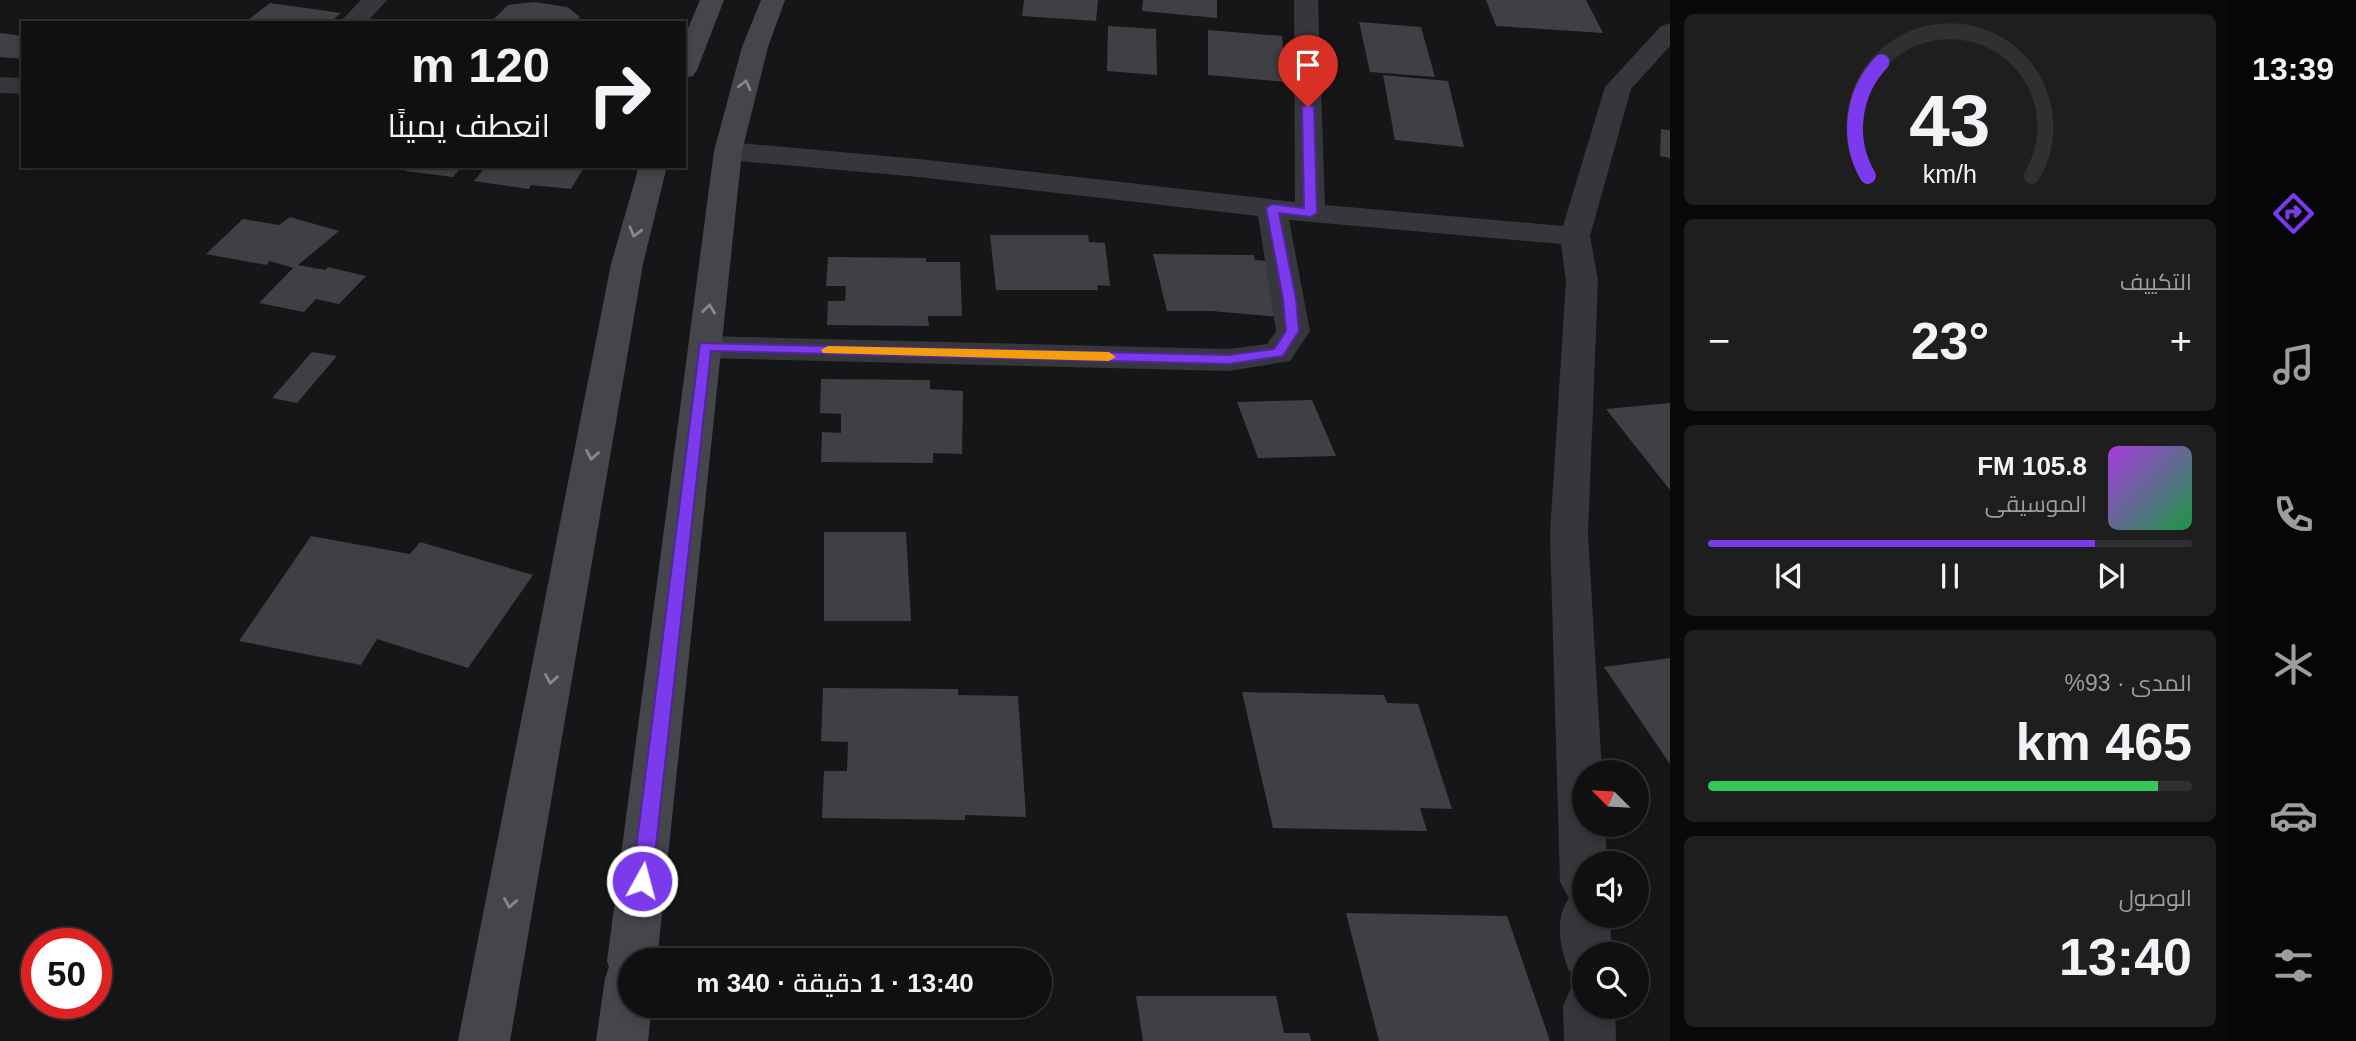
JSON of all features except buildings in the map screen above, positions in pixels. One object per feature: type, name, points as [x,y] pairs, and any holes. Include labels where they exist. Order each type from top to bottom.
[{"type":"main road","points":[[686,65],[712,0]]},
{"type":"main road","points":[[634,948],[728,151],[755,47],[773,0]]},
{"type":"main road","points":[[484,1041],[627,264],[652,168]]},
{"type":"main road","points":[[622,1041],[625,1018]]},
{"type":"street","points":[[353,21],[375,0]]},
{"type":"street","points":[[1306,0],[1310,213]]},
{"type":"street","points":[[1583,851],[1569,534],[1581,280],[1575,236],[1618,87],[1670,31]]},
{"type":"street","points":[[0,85],[21,86]]},
{"type":"street","points":[[728,151],[919,167],[1310,213],[1575,236]]},
{"type":"street","points":[[705,346],[1229,360],[1278,353],[1293,331],[1272,208]]},
{"type":"street","points":[[1589,1019],[1590,1041]]},
{"type":"slow traffic","points":[[828,350],[1109,357]]},
{"type":"route","points":[[642,881],[705,346],[1229,360],[1278,353],[1293,331],[1272,208],[1310,213],[1308,107]]}]
